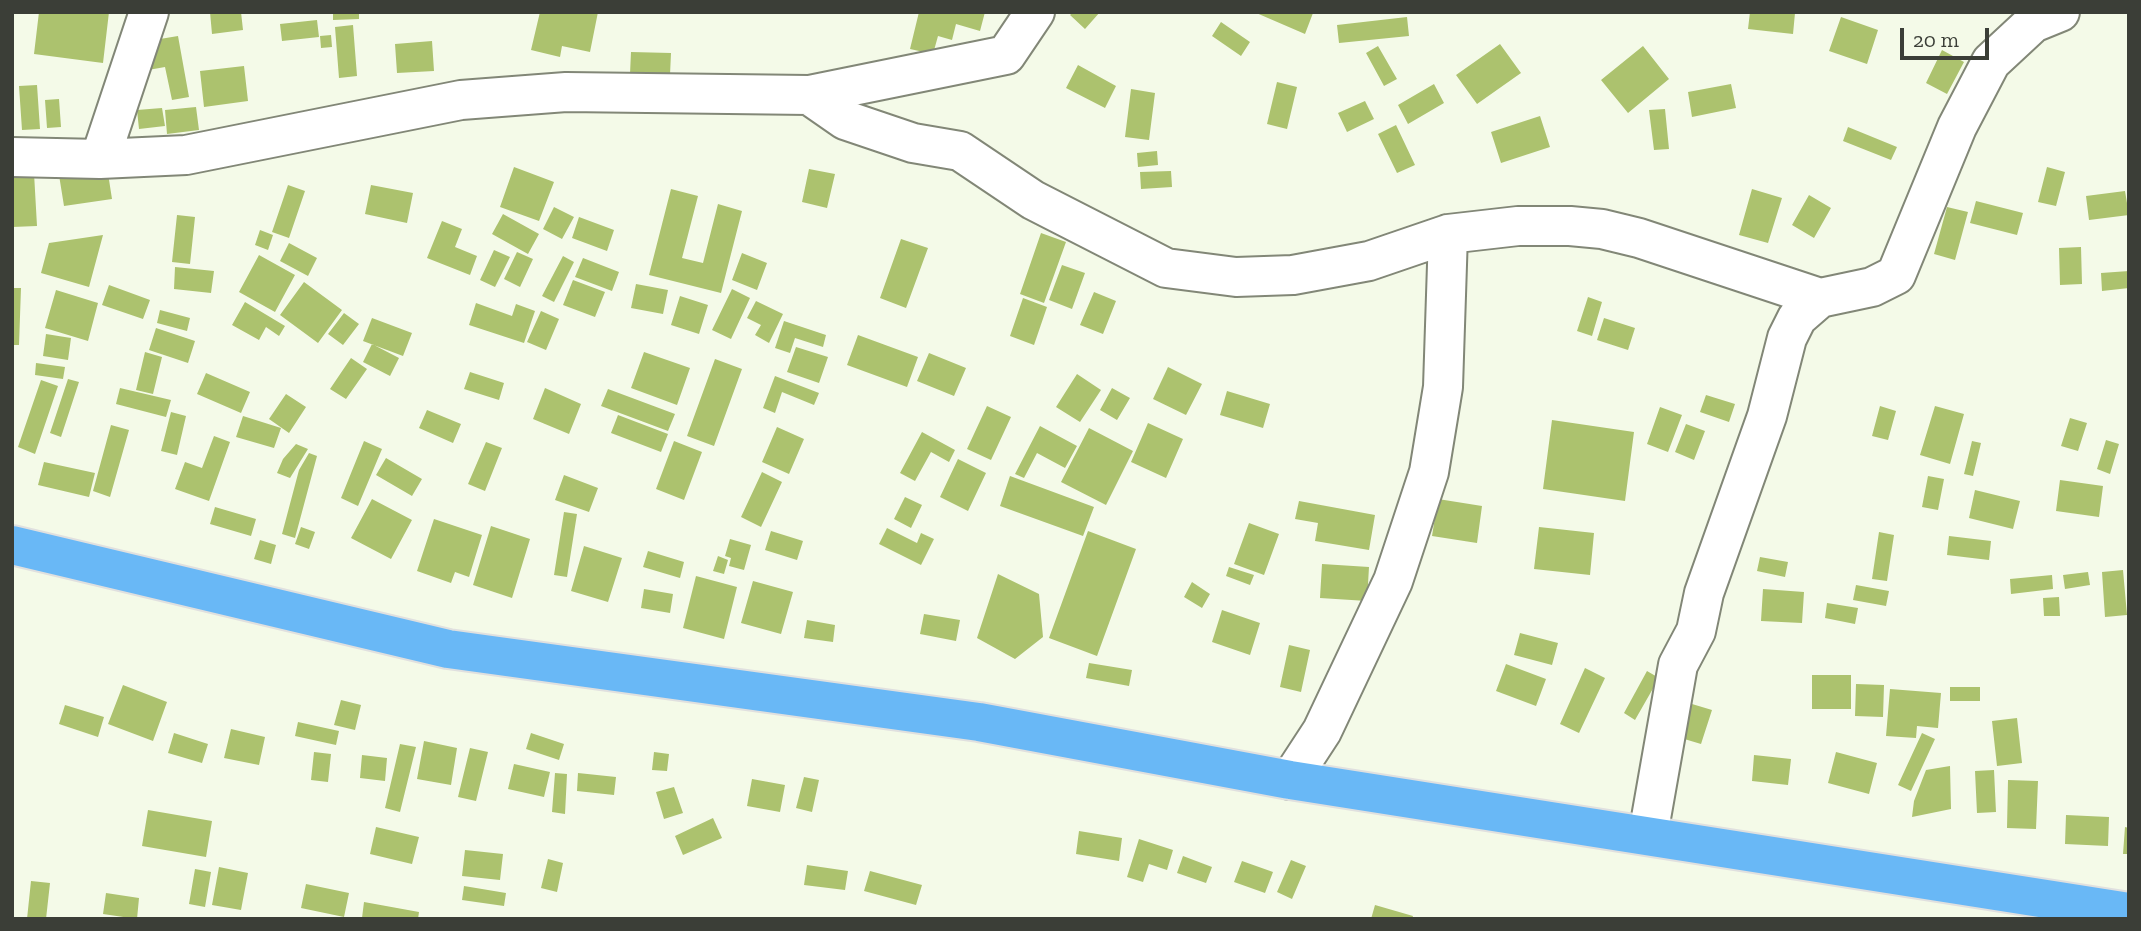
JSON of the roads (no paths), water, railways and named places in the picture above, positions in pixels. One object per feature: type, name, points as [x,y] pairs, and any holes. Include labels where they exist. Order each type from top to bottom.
[{"type":"highway","points":[[12,545],[448,649],[979,722],[1290,780],[2129,912]]},
{"type":"street","points":[[100,159],[149,12]]},
{"type":"street","points":[[12,157],[100,159],[186,155],[461,100],[566,92],[809,95],[1006,55],[1035,12]]},
{"type":"street","points":[[809,95],[845,120],[913,143],[960,151],[1034,200],[1166,268],[1236,277],[1293,275],[1369,261],[1448,234],[1518,226],[1602,229],[1639,237],[1819,298],[1872,288],[1896,275],[1958,127],[1991,62],[2034,23],[2060,12]]},
{"type":"street","points":[[1290,780],[1322,731],[1393,581],[1429,472],[1443,387],[1448,234]]},
{"type":"street","points":[[1648,835],[1678,665],[1696,631],[1703,593],[1767,416],[1787,338],[1797,318],[1819,298]]}]
